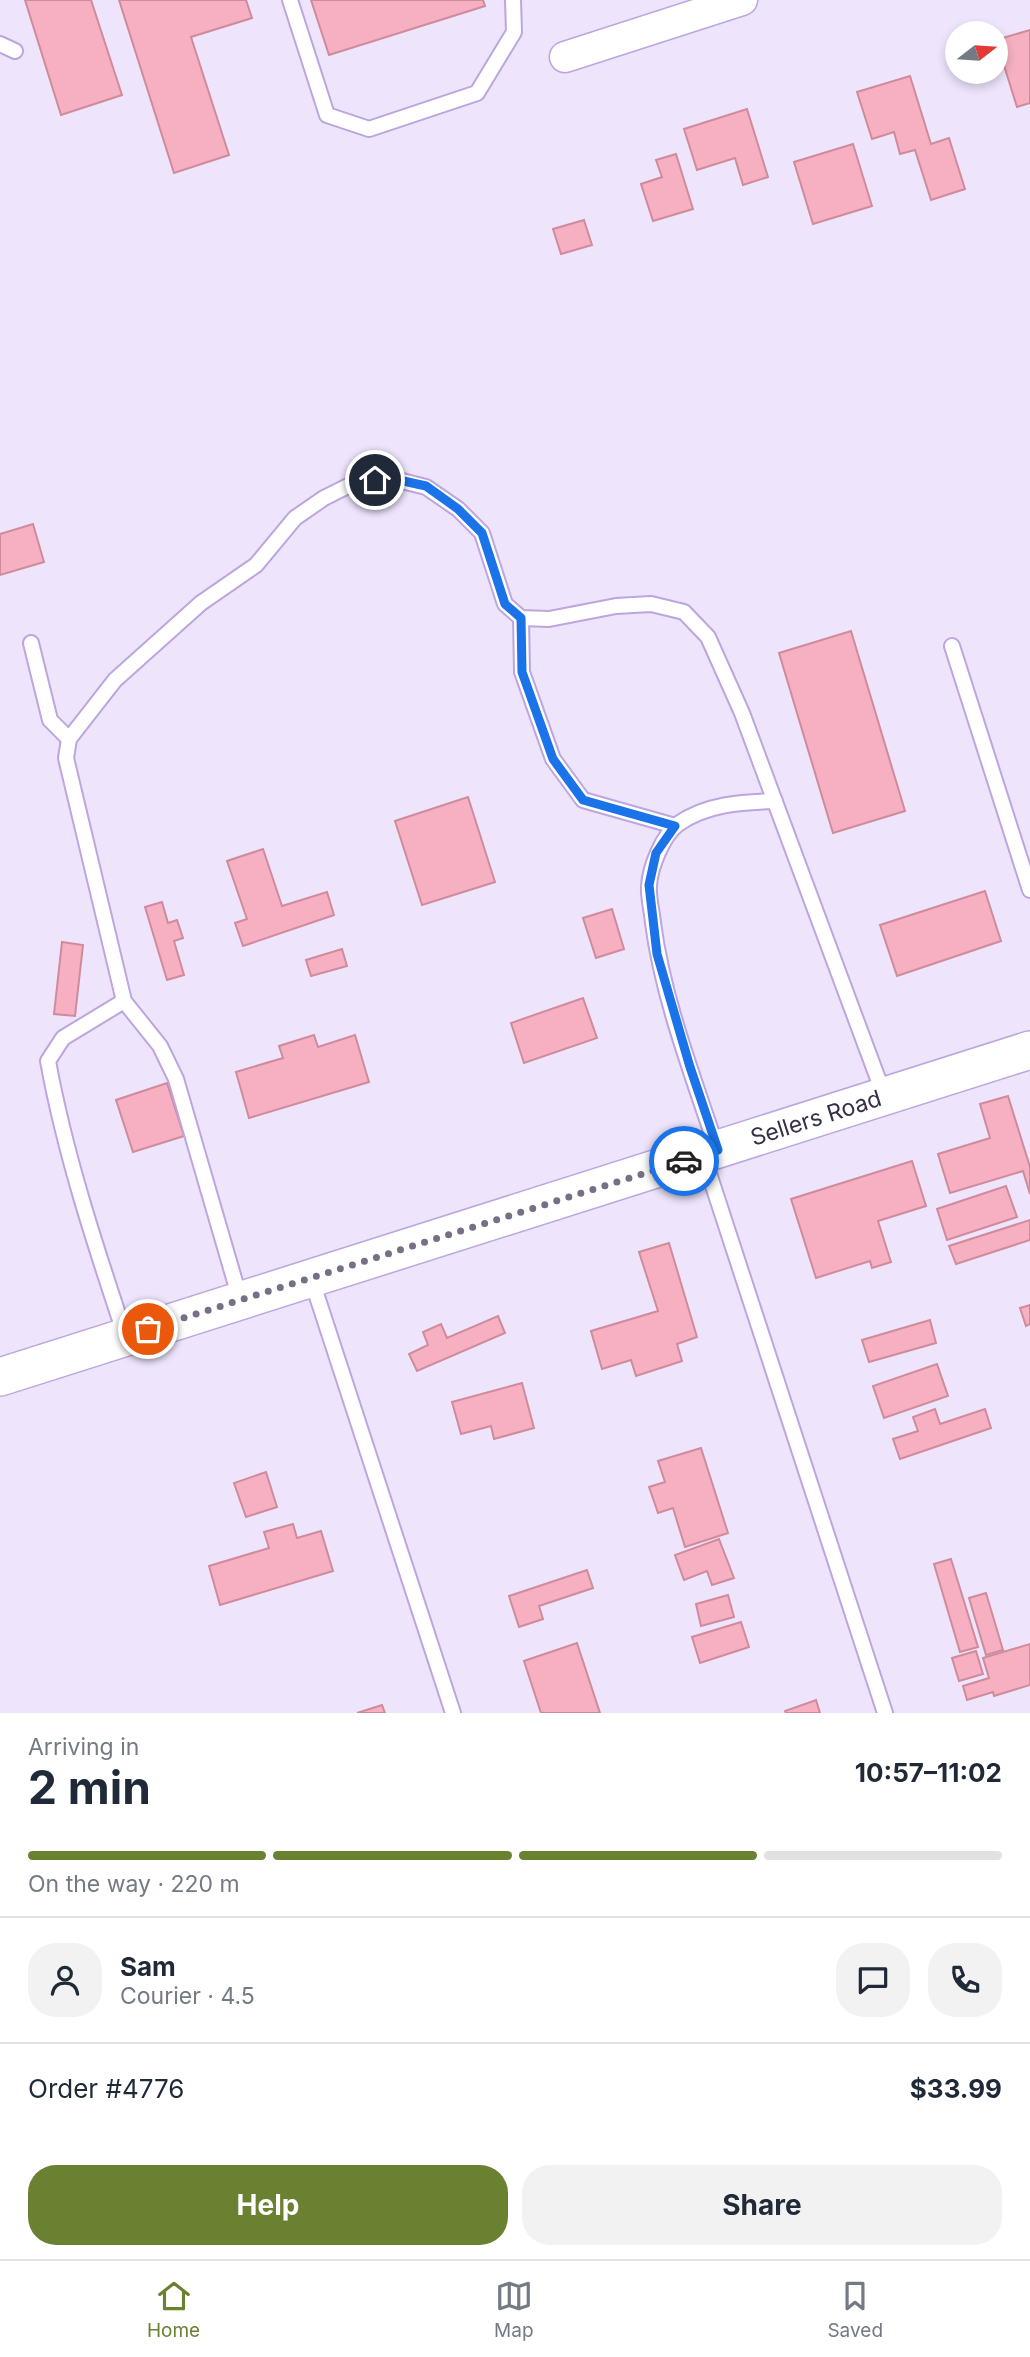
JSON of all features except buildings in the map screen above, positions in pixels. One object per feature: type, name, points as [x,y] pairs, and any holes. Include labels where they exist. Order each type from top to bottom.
[{"type":"street","points":[[565,57],[742,0]]},
{"type":"street","name":"Sellers Road","points":[[0,1377],[1030,1050]]},
{"type":"lane","points":[[290,0],[327,115],[369,129],[477,93],[514,32],[513,0]]},
{"type":"lane","points":[[0,44],[15,51]]},
{"type":"lane","points":[[240,1299],[176,1079],[160,1046],[124,1001],[66,758],[69,739],[115,680],[201,603],[256,565],[295,518],[324,498],[356,482],[394,479],[426,486],[458,509],[482,533],[505,604],[521,618],[549,619],[628,605],[651,604],[684,612],[708,638],[742,712],[884,1097]]},
{"type":"lane","points":[[521,618],[522,672],[553,759],[583,800],[675,826]]},
{"type":"lane","points":[[31,643],[50,720],[69,739]]},
{"type":"lane","points":[[952,646],[1030,890]]},
{"type":"lane","points":[[775,801],[734,803],[698,813],[675,826],[656,853],[649,885],[657,954],[690,1067],[710,1153],[885,1713]]},
{"type":"lane","points":[[124,1001],[63,1038],[48,1061],[56,1105],[82,1202],[125,1337]]},
{"type":"lane","points":[[310,1277],[453,1713]]},
{"type":"way so far","points":[[148,1329],[684,1161]]},
{"type":"route","points":[[375,480],[394,479],[426,486],[458,509],[482,533],[505,604],[521,618],[522,672],[553,759],[583,800],[675,826],[656,853],[649,885],[657,954],[718,1150],[684,1161]]}]
